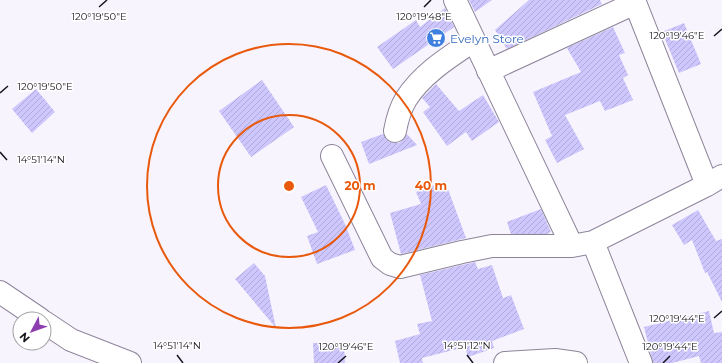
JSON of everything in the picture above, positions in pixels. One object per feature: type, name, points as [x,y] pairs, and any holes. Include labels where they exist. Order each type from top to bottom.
[{"type":"street","points":[[455,0],[473,41],[572,246]]},
{"type":"street","points":[[332,156],[382,258],[390,264],[400,267],[492,246],[572,246],[593,242],[714,180],[634,1],[488,71]]},
{"type":"street","points":[[395,131],[399,114],[406,99],[441,62],[473,41]]},
{"type":"street","points":[[593,242],[641,363]]},
{"type":"street","points":[[0,292],[28,311]]},
{"type":"street","points":[[52,327],[71,340],[130,363]]},
{"type":"street","points":[[505,363],[555,360],[576,363]]},
{"type":"building","points":[[469,0],[492,0],[475,12]]},
{"type":"building","points":[[529,0],[600,0],[602,4],[507,49],[495,30]]},
{"type":"building","points":[[445,8],[454,27],[393,69],[377,47],[416,20],[420,27]]},
{"type":"building","points":[[684,23],[701,64],[679,73],[662,32]]},
{"type":"building","points":[[613,27],[625,53],[619,55],[628,75],[623,78],[633,100],[605,111],[600,101],[565,115],[584,149],[557,163],[545,140],[552,136],[533,92],[581,72],[567,48]]},
{"type":"building","points":[[262,80],[294,127],[251,157],[219,111]]},
{"type":"building","points":[[436,84],[459,111],[483,95],[499,122],[472,141],[466,132],[447,146],[423,112],[430,107],[422,98]]},
{"type":"building","points":[[36,89],[55,112],[32,133],[12,109]]},
{"type":"building","points":[[383,134],[387,140],[393,143],[399,143],[407,134],[417,145],[369,164],[361,142]]},
{"type":"building","points":[[445,181],[466,238],[401,254],[390,213],[421,204],[416,192]]},
{"type":"building","points":[[326,185],[345,224],[355,250],[317,264],[307,236],[318,232],[301,197]]},
{"type":"building","points":[[541,209],[551,232],[547,234],[511,234],[507,222]]},
{"type":"building","points":[[698,210],[716,241],[722,239],[722,302],[707,272],[705,273],[692,240],[684,245],[672,225]]},
{"type":"building","points":[[475,262],[478,269],[492,265],[503,298],[511,295],[524,329],[492,341],[494,348],[468,357],[465,347],[422,358],[423,363],[400,363],[395,341],[420,334],[417,324],[432,321],[420,275]]},
{"type":"building","points":[[254,263],[265,276],[276,328],[235,279]]},
{"type":"building","points":[[709,311],[714,333],[722,332],[722,363],[701,363],[699,356],[672,363],[653,363],[644,327]]},
{"type":"building","points":[[344,342],[345,363],[314,363],[313,343]]},
{"type":"place","name":"Evelyn Store","points":[[436,38]]}]
